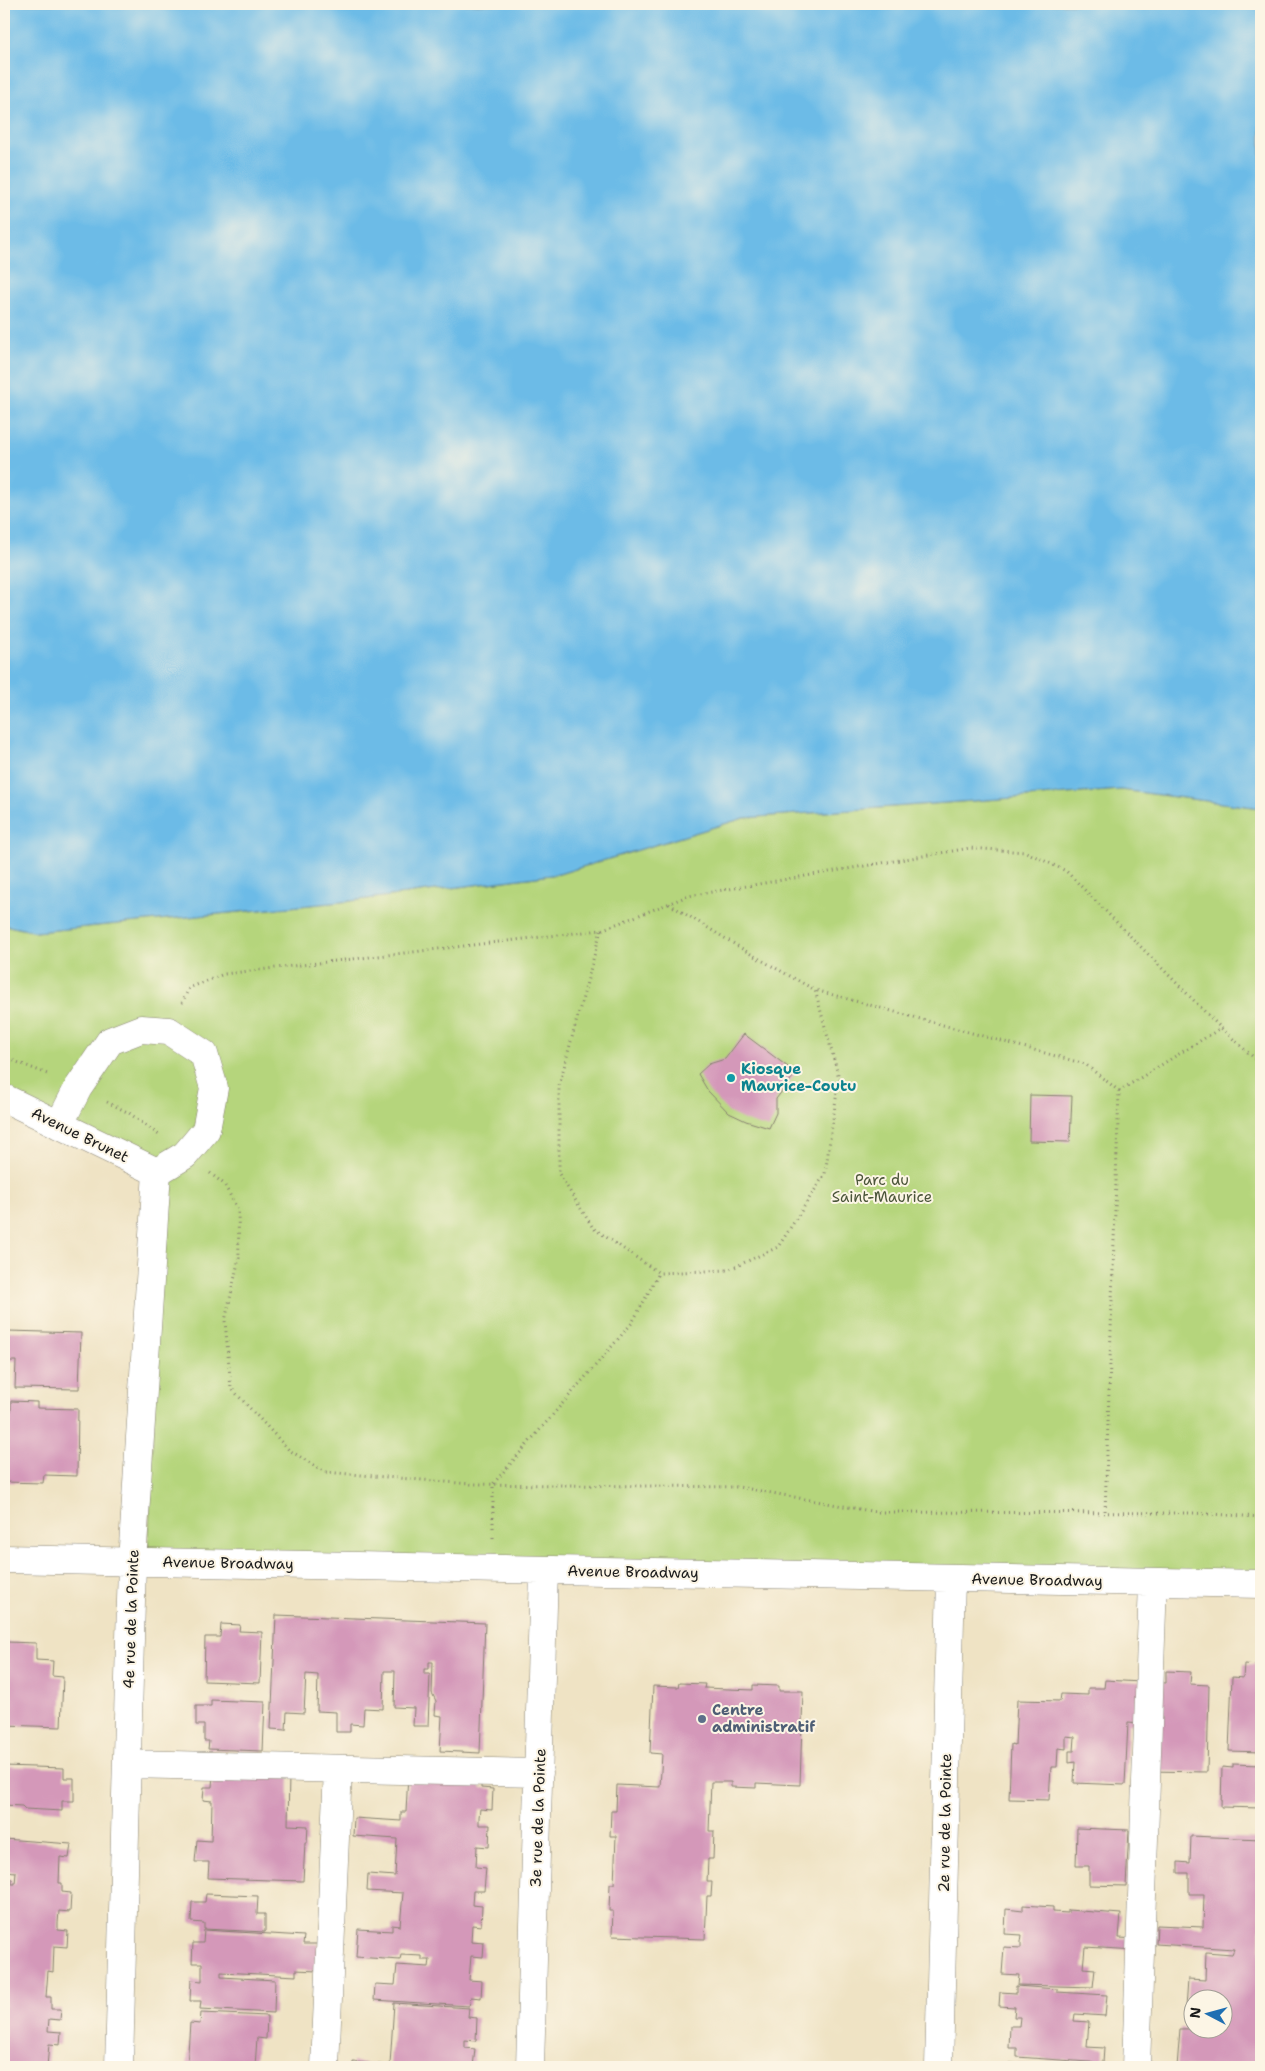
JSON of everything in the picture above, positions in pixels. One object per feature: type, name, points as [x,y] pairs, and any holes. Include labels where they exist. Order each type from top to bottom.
[{"type":"street","points":[[59,1125],[78,1088],[110,1041],[141,1029],[169,1032],[204,1054],[214,1088],[206,1130],[185,1155],[157,1172]]},
{"type":"street","name":"Avenue Brunet","points":[[4,1098],[157,1172]]},
{"type":"street","name":"4e rue de la Pointe","points":[[119,2067],[132,1562],[157,1172]]},
{"type":"street","name":"Avenue Broadway","points":[[4,1559],[1261,1584]]},
{"type":"street","name":"3e rue de la Pointe","points":[[530,2067],[544,1570]]},
{"type":"street","name":"2e rue de la Pointe","points":[[939,2067],[951,1578]]},
{"type":"street","points":[[1136,2067],[1153,1582]]},
{"type":"street","points":[[127,1764],[539,1773]]},
{"type":"street","points":[[325,2067],[338,1769]]},
{"type":"path","points":[[169,1032],[189,988],[224,974],[601,930],[688,896],[970,848],[1026,852],[1066,871],[1221,1028],[1261,1064]]},
{"type":"path","points":[[669,904],[754,956],[815,990],[1085,1064],[1119,1092]]},
{"type":"path","points":[[601,930],[559,1086],[559,1174],[593,1228],[660,1273],[728,1270],[778,1247],[825,1174],[839,1078],[815,990]]},
{"type":"path","points":[[1119,1092],[1221,1028]]},
{"type":"path","points":[[4,1057],[43,1072],[130,1113],[224,1184],[238,1210],[239,1258],[225,1321],[231,1388],[289,1450],[325,1472],[493,1484],[739,1487],[876,1512],[1192,1512],[1261,1517]]},
{"type":"path","points":[[1105,1512],[1119,1092]]},
{"type":"path","points":[[492,1569],[493,1484],[632,1323],[660,1273]]},
{"type":"green space","name":"Parc du Saint-Maurice","points":[[1121,790],[1261,808],[1261,1575],[148,1556],[157,1318],[174,1169],[4,1093],[4,925],[36,932],[351,901],[559,874],[744,818]]},
{"type":"water","points":[[4,4],[1261,4],[1261,808],[1121,790],[744,818],[559,874],[351,901],[36,932],[4,925]]},
{"type":"building","points":[[744,1034],[796,1073],[776,1099],[776,1113],[769,1128],[746,1121],[729,1113],[708,1091],[698,1074],[709,1064],[725,1059]]},
{"type":"building","points":[[1030,1095],[1072,1096],[1070,1142],[1029,1141]]},
{"type":"building","points":[[8,1331],[81,1333],[79,1389],[15,1388],[16,1361],[8,1361]]},
{"type":"building","points":[[11,1401],[37,1402],[37,1408],[78,1409],[77,1476],[44,1475],[43,1483],[4,1482],[4,1411],[11,1411]]},
{"type":"building","points":[[276,1615],[485,1623],[480,1753],[440,1751],[442,1716],[435,1715],[436,1701],[432,1693],[433,1662],[429,1662],[429,1669],[424,1669],[424,1674],[430,1674],[428,1726],[413,1726],[414,1708],[394,1707],[395,1671],[384,1671],[383,1709],[364,1708],[363,1725],[350,1724],[350,1732],[336,1732],[336,1712],[317,1711],[318,1675],[306,1674],[304,1713],[287,1712],[286,1730],[271,1729]]},
{"type":"building","points":[[221,1624],[240,1625],[239,1631],[262,1632],[260,1683],[204,1681],[205,1637],[220,1637]]},
{"type":"building","points":[[7,1642],[36,1643],[36,1660],[53,1661],[52,1676],[63,1677],[61,1727],[4,1725],[4,1659],[7,1659]]},
{"type":"building","points":[[1244,1664],[1260,1665],[1261,1752],[1229,1751],[1232,1677],[1243,1678]]},
{"type":"building","points":[[1166,1671],[1191,1672],[1190,1684],[1209,1685],[1207,1772],[1148,1771],[1150,1682],[1166,1683]]},
{"type":"building","points":[[1105,1680],[1141,1682],[1140,1724],[1128,1723],[1125,1785],[1074,1783],[1075,1762],[1069,1763],[1069,1751],[1074,1751],[1075,1737],[1066,1736],[1066,1749],[1058,1748],[1057,1767],[1051,1767],[1049,1800],[1009,1799],[1011,1744],[1015,1745],[1017,1700],[1060,1701],[1061,1694],[1088,1695],[1088,1688],[1104,1688]]},
{"type":"building","points":[[679,1683],[705,1684],[704,1688],[753,1690],[753,1685],[779,1686],[779,1691],[803,1691],[800,1785],[756,1783],[756,1788],[731,1787],[731,1782],[711,1782],[709,1831],[714,1831],[713,1859],[708,1859],[707,1882],[712,1882],[711,1896],[707,1896],[705,1939],[612,1936],[613,1911],[609,1911],[610,1884],[614,1884],[616,1836],[610,1836],[611,1811],[616,1811],[617,1785],[660,1787],[662,1754],[650,1753],[653,1686],[678,1687]]},
{"type":"building","points":[[211,1700],[265,1702],[263,1751],[208,1749],[209,1741],[204,1741],[204,1725],[196,1725],[196,1706],[211,1706]]},
{"type":"building","points":[[1233,1764],[1261,1765],[1261,1808],[1221,1807],[1222,1767],[1233,1768]]},
{"type":"building","points":[[4,1766],[64,1768],[64,1778],[74,1778],[74,1801],[62,1801],[62,1811],[25,1809],[22,1806],[4,1805]]},
{"type":"building","points":[[213,1773],[289,1775],[288,1825],[308,1826],[303,1881],[208,1878],[209,1862],[195,1862],[197,1840],[211,1841],[212,1801],[203,1800],[204,1787],[212,1787]]},
{"type":"building","points":[[408,1774],[481,1778],[481,1788],[493,1789],[492,1810],[480,1809],[479,1817],[479,1825],[490,1825],[489,1847],[477,1846],[476,1867],[486,1868],[484,1891],[473,1891],[472,1905],[482,1906],[481,1926],[472,1925],[471,1942],[484,1943],[483,1957],[471,1956],[469,1980],[482,1981],[481,1998],[471,1997],[469,2006],[374,2000],[375,1984],[395,1985],[397,1965],[429,1967],[430,1960],[422,1960],[422,1956],[401,1955],[400,1960],[356,1957],[358,1929],[392,1931],[392,1925],[400,1926],[403,1893],[367,1891],[368,1874],[395,1876],[397,1839],[353,1836],[354,1818],[401,1821],[401,1812],[406,1812]]},
{"type":"building","points":[[1077,1828],[1129,1830],[1126,1886],[1089,1885],[1089,1866],[1076,1866]]},
{"type":"building","points":[[1191,1836],[1261,1839],[1260,2067],[1177,2067],[1180,2029],[1182,2029],[1182,2038],[1232,2038],[1232,1988],[1187,1988],[1188,1979],[1205,1980],[1206,1952],[1232,1954],[1234,1949],[1156,1944],[1157,1925],[1203,1927],[1204,1894],[1189,1894],[1189,1873],[1178,1873],[1178,1862],[1190,1863]]},
{"type":"building","points":[[4,1839],[71,1844],[69,1858],[60,1857],[59,1883],[62,1883],[62,1892],[71,1893],[70,1912],[59,1911],[58,1923],[58,1930],[68,1931],[67,1947],[54,1946],[53,1972],[48,1971],[46,1997],[51,1997],[51,2009],[61,2009],[60,2020],[49,2019],[48,2031],[61,2032],[60,2045],[49,2044],[47,2067],[4,2067],[4,1878],[12,1879],[12,1884],[15,1884],[16,1872],[4,1871]]},
{"type":"building","points":[[206,1894],[258,1896],[257,1914],[265,1914],[265,1932],[204,1929],[204,1923],[191,1922],[192,1902],[205,1902]]},
{"type":"building","points":[[1023,1905],[1053,1907],[1053,1912],[1068,1913],[1068,1910],[1121,1914],[1119,1938],[1137,1939],[1136,1950],[1085,1947],[1083,1968],[1095,1969],[1093,1987],[1018,1985],[1019,1975],[1002,1974],[1004,1947],[1021,1948],[1022,1935],[1005,1934],[1006,1909],[1023,1911]]},
{"type":"building","points":[[204,1930],[304,1936],[303,1944],[318,1944],[317,1971],[296,1970],[296,1976],[221,1972],[221,1977],[275,1980],[274,2013],[200,2009],[201,2001],[190,2001],[191,1980],[202,1981],[202,1963],[192,1963],[193,1943],[203,1943]]},
{"type":"building","points":[[1016,1986],[1057,1989],[1057,1992],[1107,1995],[1105,2016],[1075,2014],[1074,2021],[1089,2022],[1087,2047],[1104,2048],[1103,2063],[1017,2057],[1017,2048],[1009,2048],[1010,2026],[1019,2026],[1020,2017],[1014,2017],[1015,2007],[999,2006],[1000,1992],[1016,1993]]},
{"type":"building","points":[[394,2003],[469,2008],[468,2017],[477,2018],[476,2041],[465,2040],[465,2048],[475,2049],[473,2067],[353,2067],[353,2062],[390,2065]]},
{"type":"building","points":[[201,2013],[267,2016],[266,2039],[257,2038],[255,2067],[187,2067],[190,2023],[200,2024]]},
{"type":"building","points":[[1010,2063],[1048,2066],[1048,2067],[1010,2067]]},
{"type":"place","name":"Kiosque Maurice-Coutu","points":[[731,1078]]},
{"type":"place","name":"Centre administratif","points":[[702,1719]]}]
